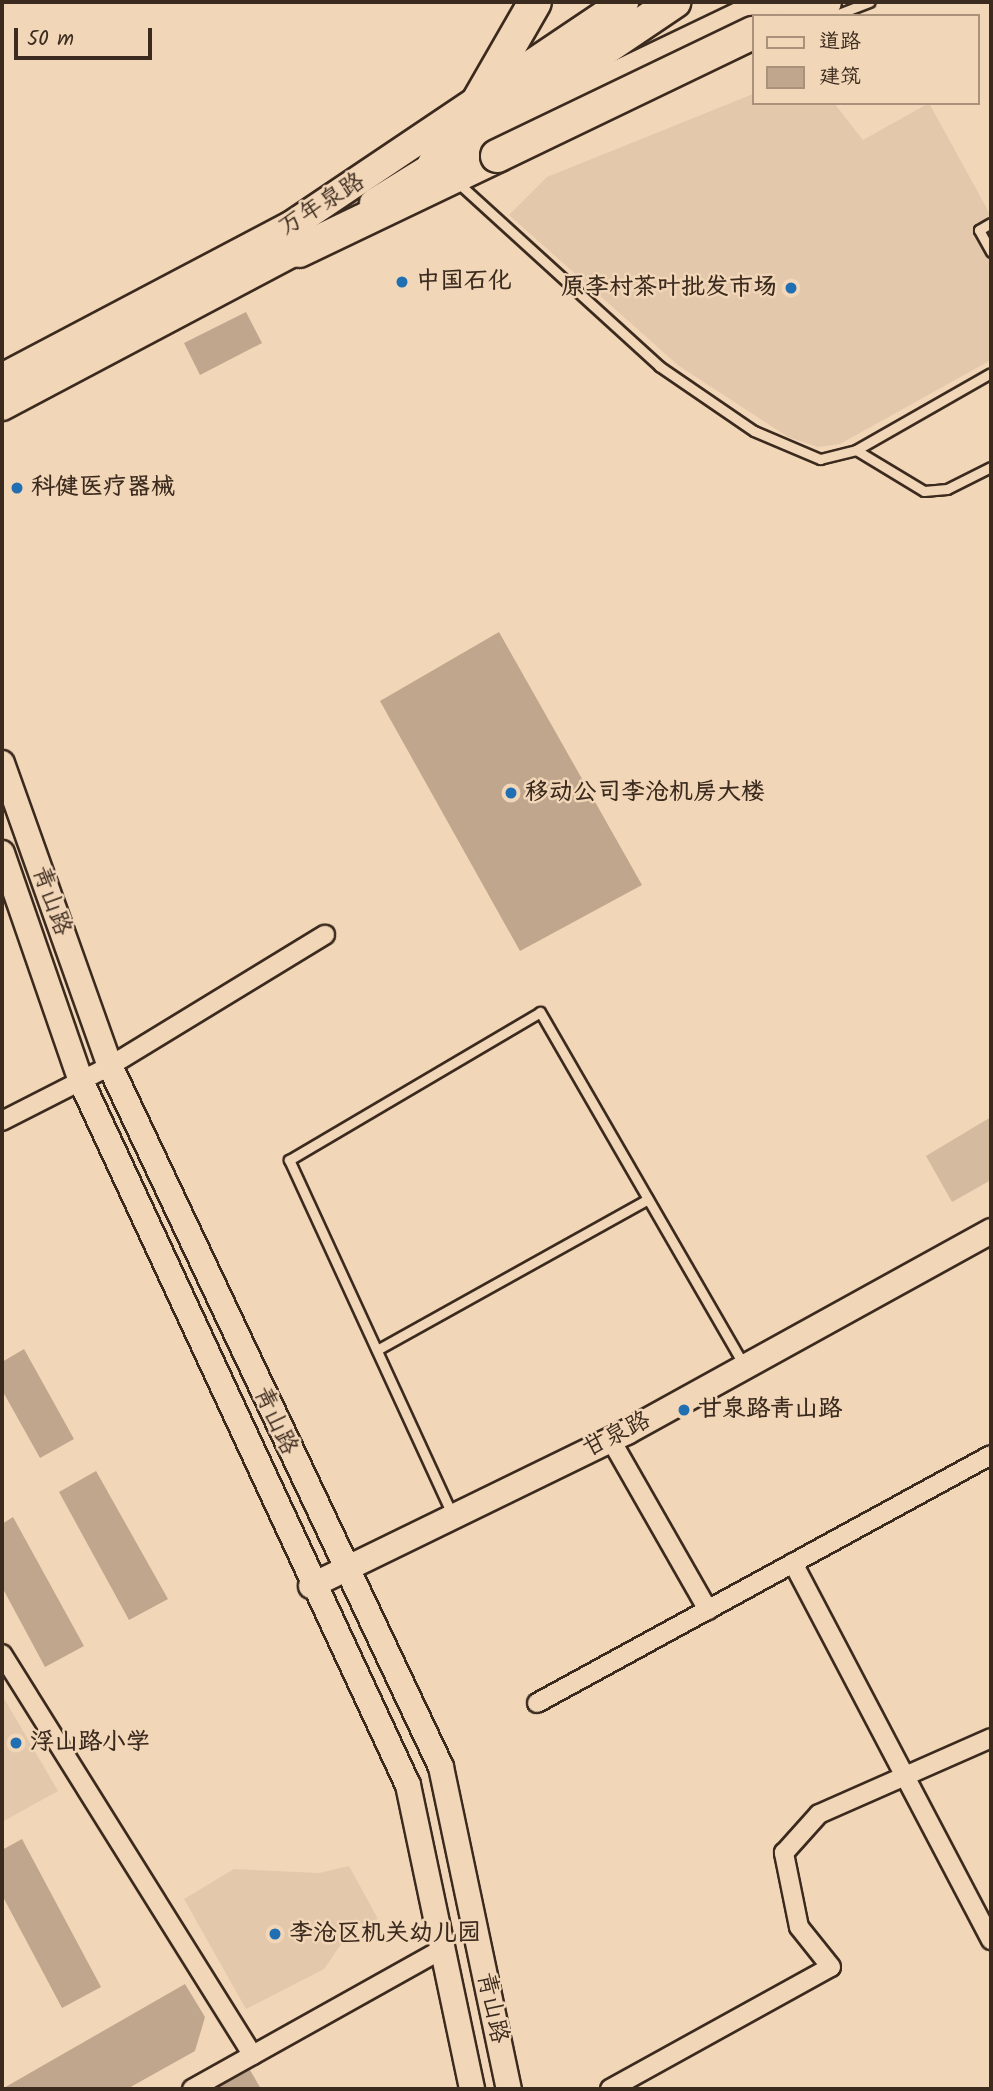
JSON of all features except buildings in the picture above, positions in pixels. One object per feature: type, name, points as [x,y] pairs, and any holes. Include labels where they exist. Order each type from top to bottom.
[{"type":"highway","points":[[477,103],[535,2]]},
{"type":"highway","points":[[299,251],[443,171],[674,2]]},
{"type":"highway","points":[[798,14],[825,2]]},
{"type":"highway","points":[[443,171],[497,156],[752,33]]},
{"type":"main road","name":"万年泉路","points":[[2,378],[289,227],[624,2]]},
{"type":"main road","points":[[443,171],[542,111],[770,2]]},
{"type":"main road","name":"万年泉路","points":[[2,407],[299,251]]},
{"type":"main road","name":"青山路","points":[[2,763],[110,1066],[342,1566],[441,1767],[509,2089]]},
{"type":"main road","name":"青山路","points":[[2,853],[81,1081],[311,1586],[408,1785],[472,2089]]},
{"type":"main road","name":"甘泉路","points":[[311,1586],[342,1566],[611,1440],[991,1231]]},
{"type":"street","points":[[2,1121],[110,1066],[325,935]]},
{"type":"street","points":[[611,1440],[708,1610]]},
{"type":"street","points":[[537,1703],[793,1563],[990,1460]]},
{"type":"street","points":[[793,1563],[991,1940]]},
{"type":"street","points":[[2,1654],[253,2055]]},
{"type":"street","points":[[610,2089],[831,1967],[799,1927],[784,1853],[819,1814],[905,1780],[991,1738]]},
{"type":"street","points":[[192,2089],[443,1949]]},
{"type":"lane","points":[[839,14],[869,2]]},
{"type":"lane","points":[[497,156],[573,134],[708,70]]},
{"type":"lane","points":[[443,171],[659,366],[754,431],[820,459],[856,450],[991,373]]},
{"type":"lane","points":[[991,223],[979,230],[991,252]]},
{"type":"lane","points":[[856,450],[924,491],[947,489],[991,467]]},
{"type":"lane","points":[[452,1514],[289,1160],[540,1012],[745,1367]]},
{"type":"lane","points":[[377,1350],[648,1199]]},
{"type":"shaded area","name":"原李村茶叶批发市场","points":[[752,94],[752,105],[836,105],[863,140],[925,105],[930,105],[991,216],[991,360],[840,444],[818,447],[788,437],[679,366],[509,215],[547,177]]},
{"type":"shaded area","points":[[991,1117],[991,1180],[952,1202],[926,1156]]},
{"type":"shaded area","name":"浮山路小学","points":[[2,1695],[58,1791],[2,1822]]},
{"type":"shaded area","name":"李沧区机关幼儿园","points":[[349,1866],[378,1919],[353,1927],[324,1969],[246,2009],[184,1899],[234,1869],[319,1873]]},
{"type":"place","name":"中国石化","points":[[402,282]]},
{"type":"place","name":"原李村茶叶批发市场","points":[[791,288]]},
{"type":"place","name":"科健医疗器械","points":[[17,488]]},
{"type":"place","name":"移动公司李沧机房大楼","points":[[511,793]]},
{"type":"place","name":"甘泉路青山路","points":[[684,1410]]},
{"type":"place","name":"浮山路小学","points":[[16,1743]]},
{"type":"place","name":"李沧区机关幼儿园","points":[[275,1934]]}]
